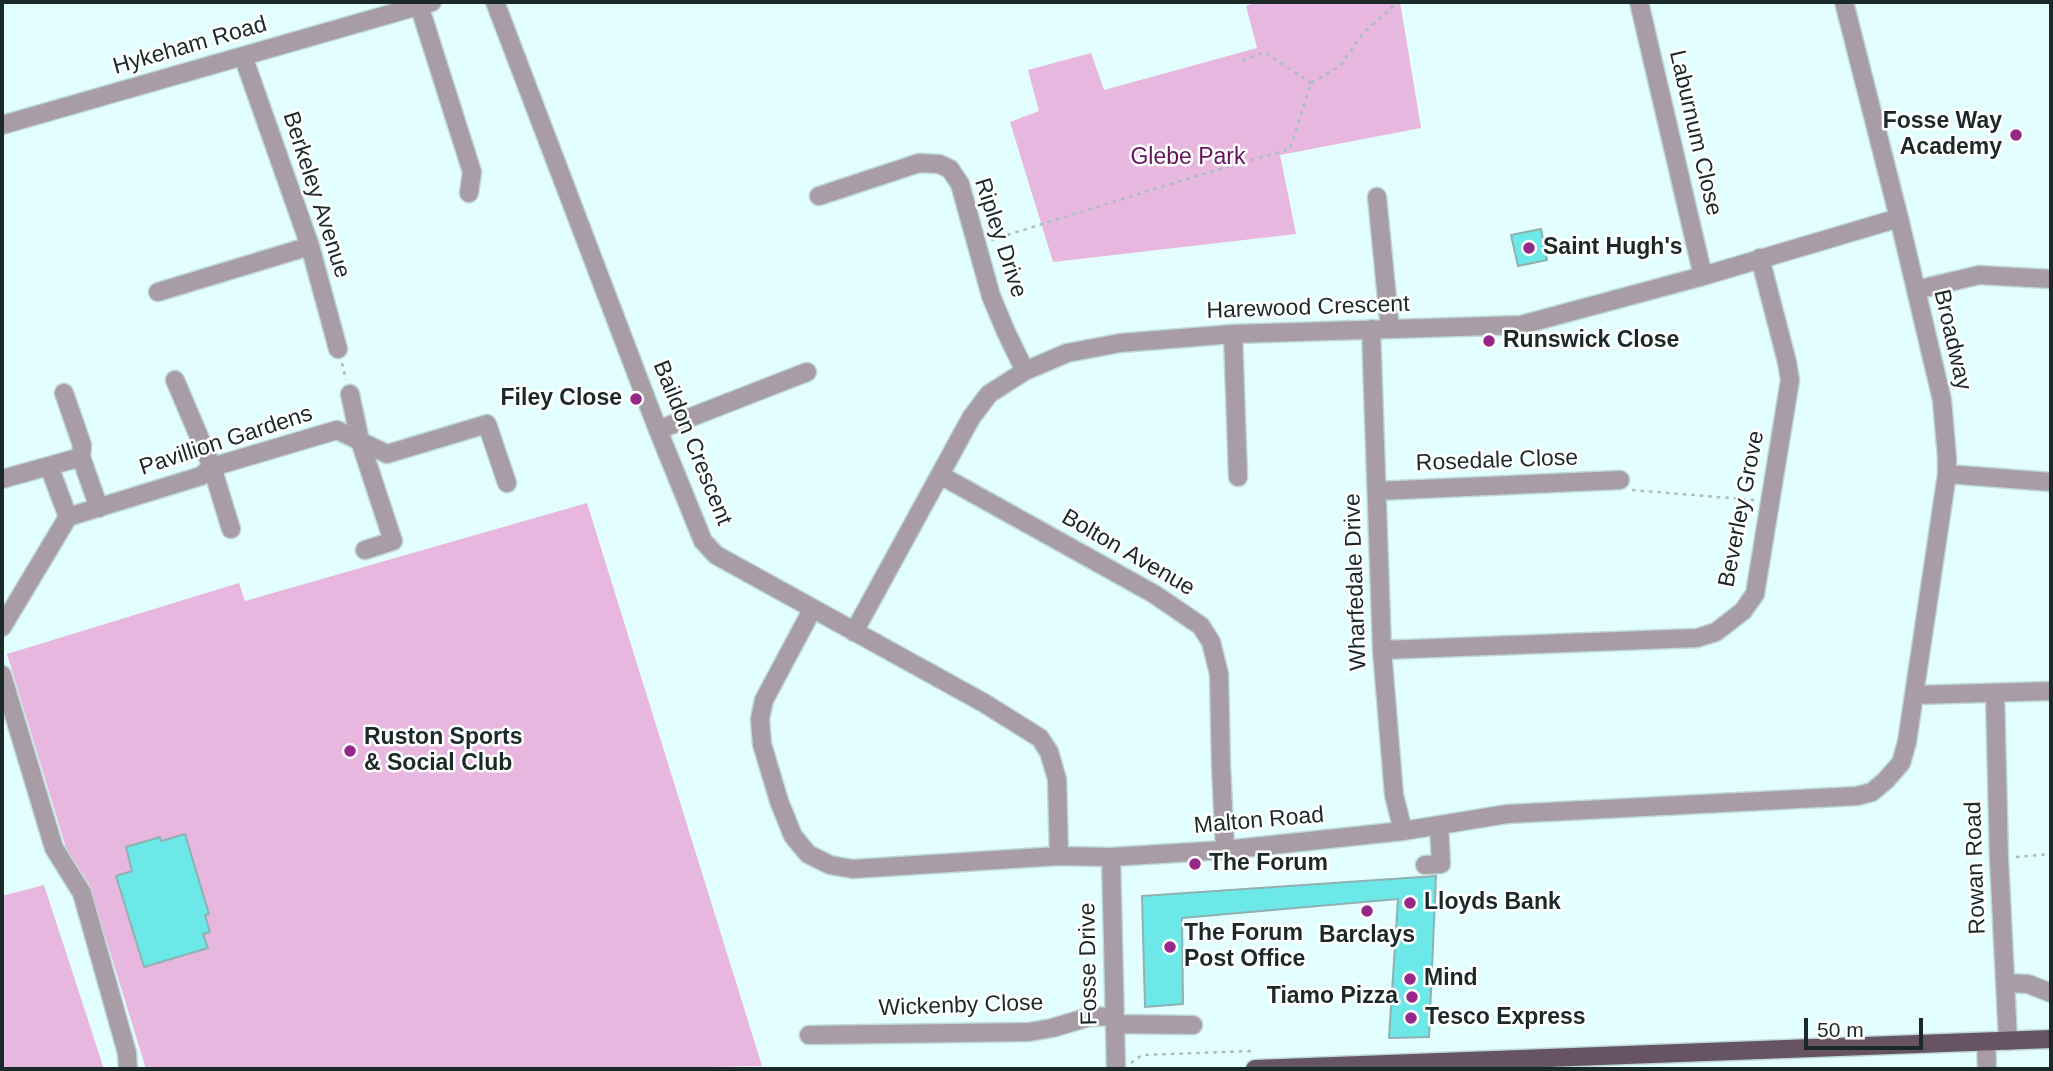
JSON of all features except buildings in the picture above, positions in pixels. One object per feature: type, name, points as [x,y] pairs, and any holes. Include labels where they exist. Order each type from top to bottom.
[{"type":"main road","points":[[1255,1069],[1474,1065],[2051,1039]]},
{"type":"street","name":"Baildon Crescent","points":[[495,2],[703,541],[716,555],[984,703],[1040,738],[1049,751],[1057,779],[1059,856]]},
{"type":"street","name":"Laburnum Close","points":[[1639,2],[1703,276]]},
{"type":"street","name":"Broadway","points":[[1844,2],[1899,218],[1941,400],[1947,474],[1915,695]]},
{"type":"street","points":[[425,4],[472,172],[469,193]]},
{"type":"street","name":"Hykeham Road","points":[[2,125],[425,4]]},
{"type":"street","name":"Berkeley Avenue","points":[[243,56],[310,246],[338,349]]},
{"type":"street","name":"Ripley Drive","points":[[819,196],[919,163],[939,164],[950,169],[960,184],[991,296],[1025,371]]},
{"type":"street","points":[[1377,197],[1390,329]]},
{"type":"street","name":"Harewood Crescent","points":[[854,632],[971,418],[989,394],[1025,371],[1067,353],[1120,343],[1233,334],[1521,325],[1703,276],[1899,218]]},
{"type":"street","points":[[159,292],[310,246]]},
{"type":"street","name":"Beverley Grove","points":[[1382,650],[1698,638],[1716,632],[1743,611],[1755,594],[1790,380],[1760,258]]},
{"type":"street","points":[[1916,290],[1979,275],[2051,279]]},
{"type":"street","name":"Wharfedale Drive","points":[[1371,329],[1382,650],[1394,795],[1403,831]]},
{"type":"street","points":[[1233,334],[1238,477]]},
{"type":"street","points":[[658,430],[807,372]]},
{"type":"street","points":[[175,380],[212,467],[231,529]]},
{"type":"street","points":[[64,393],[82,445],[81,457],[99,508]]},
{"type":"street","points":[[350,394],[360,441],[393,541],[365,550]]},
{"type":"street","name":"Pavillion Gardens","points":[[68,517],[201,476],[212,467],[337,430],[387,454],[487,424],[507,483]]},
{"type":"street","points":[[2,479],[81,457]]},
{"type":"street","points":[[2,627],[68,517],[49,466]]},
{"type":"street","points":[[1947,474],[2051,482]]},
{"type":"street","name":"Bolton Avenue","points":[[940,475],[1154,594],[1201,626],[1211,642],[1219,674],[1225,850]]},
{"type":"street","name":"Rosedale Close","points":[[1377,491],[1620,480]]},
{"type":"street","name":"Malton Road","points":[[812,610],[764,700],[760,719],[762,744],[793,836],[808,854],[830,865],[853,869],[1059,856],[1111,857],[1225,850],[1403,831],[1507,814],[1857,796],[1871,792],[1901,763],[1908,742],[1915,695]]},
{"type":"street","points":[[2,675],[54,848],[82,893],[127,1053],[128,1069]]},
{"type":"street","points":[[1915,695],[2051,691]]},
{"type":"street","name":"Rowan Road","points":[[1995,693],[1998,859],[2008,1041]]},
{"type":"street","points":[[1425,866],[1441,864],[1439,825]]},
{"type":"street","name":"Fosse Drive","points":[[1111,857],[1116,1069]]},
{"type":"street","points":[[2006,983],[2028,984],[2051,993]]},
{"type":"street","name":"Wickenby Close","points":[[809,1035],[1029,1032],[1089,1017],[1193,1025]]},
{"type":"street","points":[[1986,1042],[1987,1069]]},
{"type":"path","points":[[978,244],[1290,149],[1311,83],[1340,66],[1364,32],[1398,2]]},
{"type":"path","points":[[1243,61],[1265,52],[1311,83]]},
{"type":"path","points":[[338,349],[350,394]]},
{"type":"path","points":[[1620,480],[1627,490],[1770,501]]},
{"type":"path","points":[[1998,859],[2051,854]]},
{"type":"green space","name":"Glebe Park","points":[[1259,2],[1400,2],[1421,128],[1280,155],[1296,234],[1053,262],[1010,122],[1039,111],[1028,70],[1091,53],[1104,90],[1257,48],[1246,6]]},
{"type":"green space","name":"Ruston Sports & Social Club","points":[[587,503],[762,1066],[612,1069],[146,1069],[89,884],[66,848],[7,654],[239,583],[245,601]]},
{"type":"green space","points":[[44,885],[104,1069],[2,1069],[2,896]]},
{"type":"place","name":"Fosse Way Academy","points":[[2016,135]]},
{"type":"place","name":"Saint Hugh's","points":[[1529,248]]},
{"type":"place","name":"Runswick Close","points":[[1489,341]]},
{"type":"place","name":"Filey Close","points":[[636,399]]},
{"type":"place","name":"Ruston Sports & Social Club","points":[[350,751]]},
{"type":"place","name":"The Forum","points":[[1195,864]]},
{"type":"place","name":"Lloyds Bank","points":[[1410,903]]},
{"type":"place","name":"Barclays","points":[[1367,911]]},
{"type":"place","name":"The Forum Post Office","points":[[1170,947]]},
{"type":"place","name":"Mind","points":[[1410,979]]},
{"type":"place","name":"Tiamo Pizza","points":[[1412,997]]},
{"type":"place","name":"Tesco Express","points":[[1411,1018]]}]
